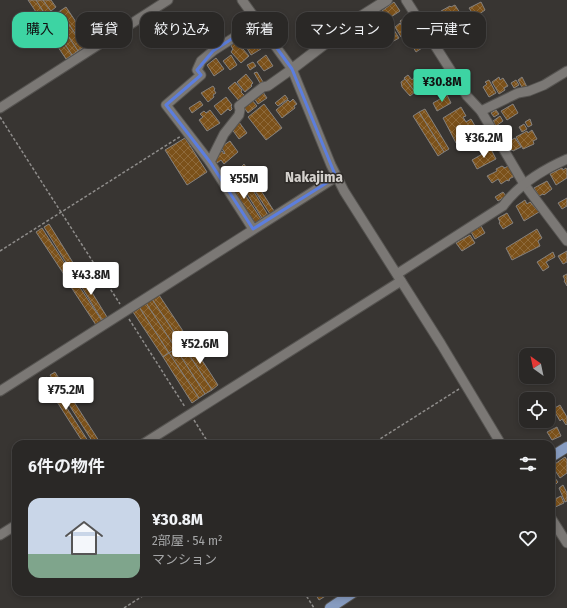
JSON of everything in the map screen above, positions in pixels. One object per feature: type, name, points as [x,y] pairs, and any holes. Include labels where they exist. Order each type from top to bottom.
[{"type":"main road","points":[[555,454],[567,447]]},
{"type":"main road","points":[[330,608],[348,596]]},
{"type":"street","points":[[0,108],[168,0]]},
{"type":"street","points":[[242,0],[251,12]]},
{"type":"street","points":[[210,162],[224,134],[239,115],[239,106],[263,87],[268,86],[292,70],[360,17],[387,0]]},
{"type":"street","points":[[406,0],[467,96],[481,111],[524,184],[567,241]]},
{"type":"street","points":[[232,39],[201,61],[197,70],[201,75],[166,105],[210,162],[253,230]]},
{"type":"street","points":[[276,48],[292,70],[336,177],[499,440]]},
{"type":"street","points":[[481,111],[518,93],[529,91],[544,85],[567,71]]},
{"type":"street","points":[[149,440],[399,278],[503,206],[510,196],[527,181],[567,159]]},
{"type":"street","points":[[0,391],[336,177]]},
{"type":"street","points":[[555,524],[567,543]]},
{"type":"street","points":[[0,535],[12,528]]},
{"type":"path","points":[[0,117],[206,440]]},
{"type":"path","points":[[0,251],[187,132]]},
{"type":"path","points":[[378,440],[466,385]]},
{"type":"path","points":[[124,608],[143,596]]},
{"type":"path","points":[[306,596],[314,608]]},
{"type":"highlighted area","points":[[258,22],[292,69],[336,177],[253,229],[210,162],[166,105],[201,75],[197,70],[213,51]]},
{"type":"building","points":[[28,0],[36,0],[44,12],[36,12]]},
{"type":"building","points":[[36,0],[43,0],[51,11],[44,12]]},
{"type":"building","points":[[43,0],[51,0],[56,7],[51,11]]},
{"type":"building","points":[[394,2],[400,11],[394,15],[394,12],[382,11]]},
{"type":"building","points":[[481,2],[485,10],[482,12],[472,12],[469,8]]},
{"type":"building","points":[[455,5],[459,12],[441,11],[450,6]]},
{"type":"building","points":[[66,7],[76,22],[76,35],[68,23],[68,12],[60,11]]},
{"type":"building","points":[[68,23],[76,35],[76,48],[68,36]]},
{"type":"building","points":[[400,23],[402,26],[402,36],[401,37],[395,27]]},
{"type":"building","points":[[394,30],[399,38],[394,41]]},
{"type":"building","points":[[68,36],[78,51],[72,55],[67,48]]},
{"type":"building","points":[[59,48],[67,48],[72,55],[66,59]]},
{"type":"building","points":[[232,48],[243,49],[249,56],[241,63],[231,52]]},
{"type":"building","points":[[247,48],[261,49],[251,55]]},
{"type":"building","points":[[414,48],[422,48],[416,52]]},
{"type":"building","points":[[231,55],[237,65],[230,70],[223,61]]},
{"type":"building","points":[[266,55],[273,66],[264,71],[257,62]]},
{"type":"building","points":[[216,58],[224,69],[214,76],[207,65]]},
{"type":"building","points":[[253,62],[256,66],[250,70],[247,65]]},
{"type":"building","points":[[257,72],[263,82],[260,83],[254,73]]},
{"type":"building","points":[[419,72],[427,83],[416,93],[404,78],[408,75],[412,80]]},
{"type":"building","points":[[246,74],[253,83],[251,85],[252,86],[245,92],[237,82]]},
{"type":"building","points":[[499,77],[500,80],[503,78],[508,86],[499,94],[492,82]]},
{"type":"building","points":[[522,77],[527,87],[523,89],[518,80]]},
{"type":"building","points":[[405,79],[415,92],[410,96],[402,87],[401,82]]},
{"type":"building","points":[[489,80],[496,93],[489,97],[483,87],[487,84],[485,82]]},
{"type":"building","points":[[516,80],[519,85],[514,88],[511,83]]},
{"type":"building","points":[[235,82],[245,96],[239,101],[228,88]]},
{"type":"building","points":[[213,86],[216,93],[208,102],[201,93]]},
{"type":"building","points":[[263,92],[267,98],[258,104],[254,98]]},
{"type":"building","points":[[285,95],[288,99],[278,106],[275,103]]},
{"type":"building","points":[[447,95],[451,103],[437,111],[433,103]]},
{"type":"building","points":[[226,97],[232,105],[232,109],[230,111],[228,109],[221,115],[214,106]]},
{"type":"building","points":[[293,99],[297,104],[294,106],[295,108],[282,118],[276,110],[288,100],[290,102]]},
{"type":"building","points":[[252,100],[257,106],[248,113],[243,106]]},
{"type":"building","points":[[200,101],[203,105],[192,113],[189,108]]},
{"type":"building","points":[[264,104],[282,128],[266,140],[248,117]]},
{"type":"building","points":[[513,104],[518,113],[507,120],[501,111]]},
{"type":"building","points":[[461,107],[466,116],[463,117],[466,122],[471,119],[478,131],[472,134],[474,136],[471,138],[470,136],[456,143],[443,118]]},
{"type":"building","points":[[425,109],[449,149],[444,152],[419,112]]},
{"type":"building","points":[[210,110],[220,123],[207,131],[199,120],[203,117],[200,114],[204,111],[206,113]]},
{"type":"building","points":[[496,110],[499,114],[494,117],[491,113]]},
{"type":"building","points":[[419,112],[444,152],[438,156],[413,116]]},
{"type":"building","points":[[500,116],[503,121],[496,126],[493,121]]},
{"type":"building","points":[[530,119],[532,125],[528,127],[525,122]]},
{"type":"building","points":[[239,122],[247,133],[239,139],[231,128]]},
{"type":"building","points":[[524,124],[527,129],[522,132],[519,127]]},
{"type":"building","points":[[532,130],[537,139],[533,141],[534,144],[523,149],[516,137]]},
{"type":"building","points":[[185,138],[207,172],[187,185],[165,150]]},
{"type":"building","points":[[515,138],[521,147],[510,151],[506,143]]},
{"type":"building","points":[[230,141],[238,152],[224,164],[221,160],[217,163],[213,159],[222,151],[224,154],[225,153],[221,147]]},
{"type":"building","points":[[491,149],[496,159],[477,169],[472,160]]},
{"type":"building","points":[[244,164],[274,211],[270,214],[240,168]]},
{"type":"building","points":[[502,166],[505,168],[508,166],[515,176],[501,184],[498,179],[492,183],[487,176],[497,171],[496,169]]},
{"type":"building","points":[[562,168],[563,170],[566,168],[567,170],[567,178],[556,185],[550,174]]},
{"type":"building","points":[[240,169],[268,215],[262,218],[234,173]]},
{"type":"building","points":[[233,176],[261,219],[255,223],[227,180]]},
{"type":"building","points":[[547,181],[552,189],[544,195],[539,196],[534,188]]},
{"type":"building","points":[[503,192],[506,196],[498,201],[495,197]]},
{"type":"building","points":[[567,198],[567,206],[562,209],[558,203]]},
{"type":"building","points":[[525,200],[527,204],[530,202],[539,212],[524,221],[516,206]]},
{"type":"building","points":[[507,213],[513,223],[503,229],[498,218]]},
{"type":"building","points":[[49,224],[77,269],[72,272],[44,227]]},
{"type":"building","points":[[481,226],[485,233],[475,239],[471,232]]},
{"type":"building","points":[[42,228],[71,273],[65,276],[36,232]]},
{"type":"building","points":[[537,229],[542,238],[538,241],[540,246],[512,260],[506,248]]},
{"type":"building","points":[[470,235],[475,243],[462,251],[456,243]]},
{"type":"building","points":[[567,251],[567,262],[563,264],[558,256]]},
{"type":"building","points":[[553,252],[555,257],[546,262],[549,267],[543,271],[537,262]]},
{"type":"building","points":[[80,273],[107,317],[102,320],[75,276]]},
{"type":"building","points":[[567,274],[567,286],[563,276]]},
{"type":"building","points":[[73,277],[102,321],[96,325],[67,281]]},
{"type":"building","points":[[159,295],[189,340],[182,344],[152,299]]},
{"type":"building","points":[[152,299],[182,344],[176,349],[146,303]]},
{"type":"building","points":[[146,303],[176,349],[169,353],[139,307]]},
{"type":"building","points":[[139,307],[169,353],[163,357],[133,312]]},
{"type":"building","points":[[189,340],[218,385],[212,390],[182,344]]},
{"type":"building","points":[[182,344],[212,390],[205,394],[176,349]]},
{"type":"building","points":[[176,349],[205,394],[199,398],[169,353]]},
{"type":"building","points":[[169,353],[199,398],[192,403],[163,357]]},
{"type":"building","points":[[55,372],[98,440],[91,440],[50,375]]},
{"type":"building","points":[[47,377],[87,440],[81,440],[43,380]]},
{"type":"building","points":[[560,405],[567,417],[566,425],[562,419],[560,421],[555,412],[555,408]]},
{"type":"building","points":[[557,427],[561,436],[552,440],[547,432]]},
{"type":"building","points":[[565,457],[567,460],[567,473],[560,478],[555,470],[555,464]]},
{"type":"building","points":[[555,478],[558,482],[555,485]]},
{"type":"building","points":[[563,485],[567,493],[567,501],[565,502],[559,488]]},
{"type":"building","points":[[561,496],[564,503],[555,507],[555,499]]},
{"type":"building","points":[[316,596],[326,596],[319,600]]},
{"type":"district","name":"Nakajima","points":[[314,177]]}]
